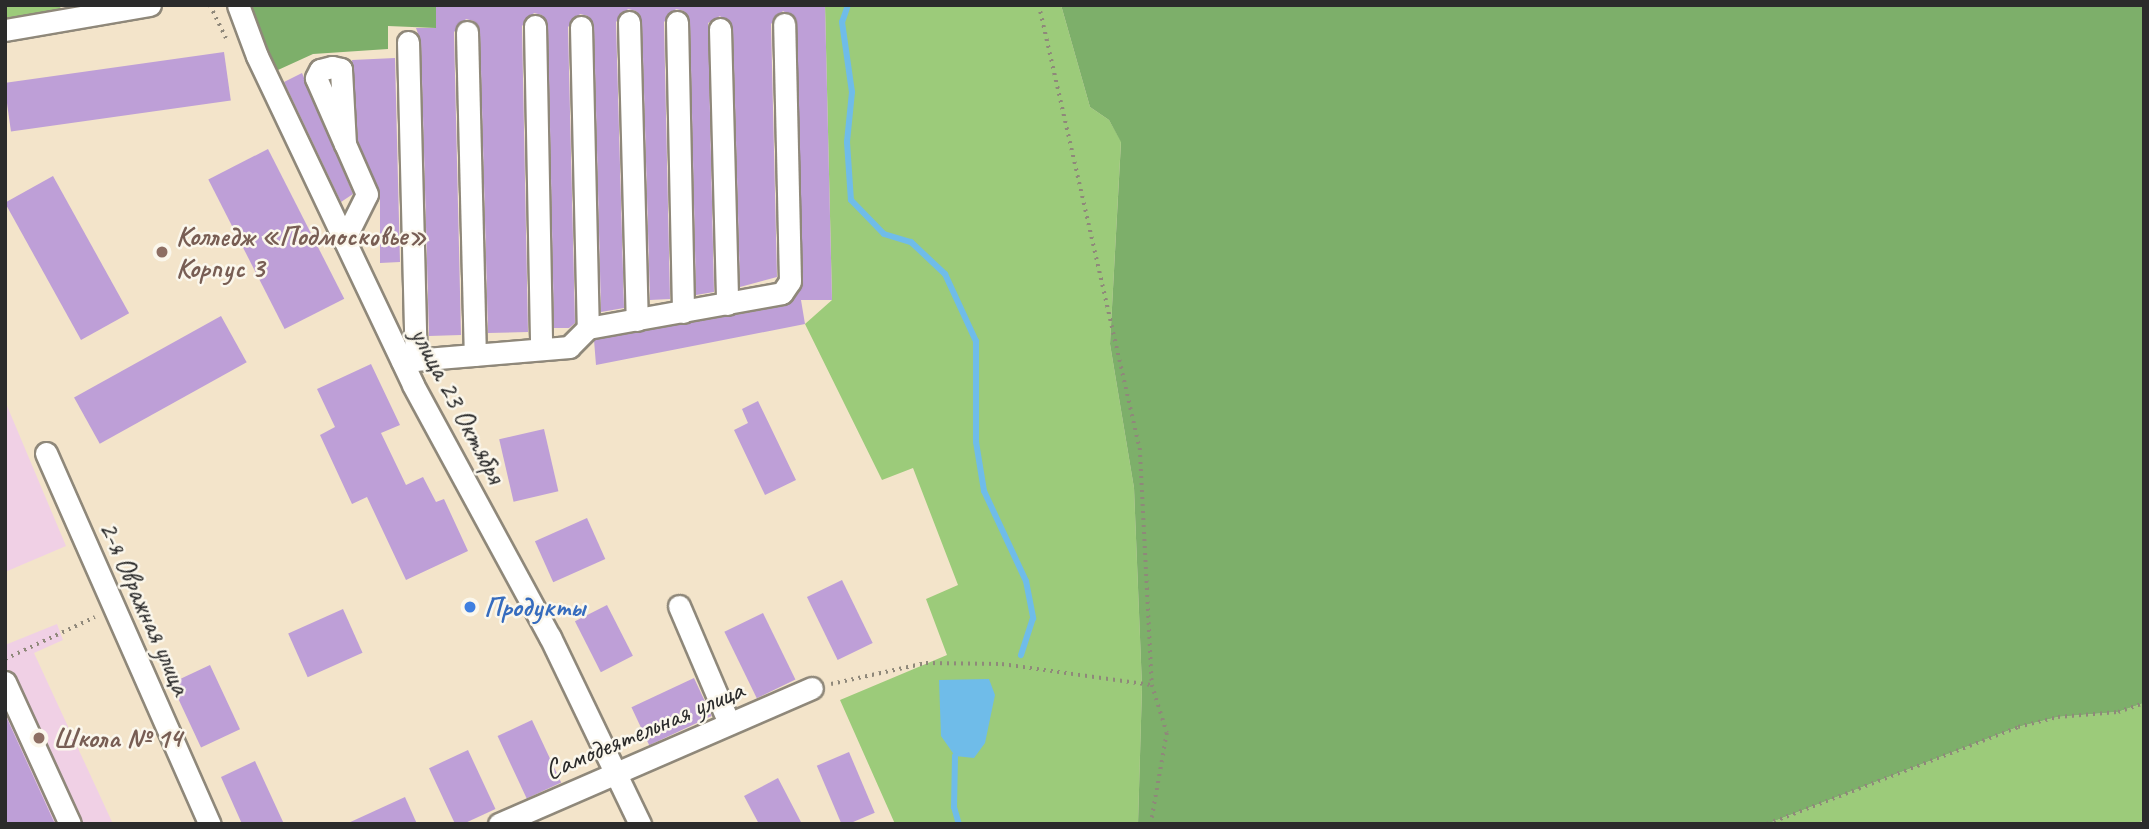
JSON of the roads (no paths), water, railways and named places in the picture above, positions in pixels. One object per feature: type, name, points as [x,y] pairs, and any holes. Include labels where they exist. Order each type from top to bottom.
[{"type":"street","points":[[5,30],[150,5]]},
{"type":"street","name":"улица 23 Октября","points":[[238,5],[344,240],[409,360],[617,771],[640,824]]},
{"type":"street","points":[[629,22],[637,320]]},
{"type":"street","points":[[677,22],[683,312]]},
{"type":"street","points":[[408,42],[409,360],[569,347],[588,328],[782,293],[790,281],[784,24]]},
{"type":"street","points":[[535,26],[541,349]]},
{"type":"street","points":[[581,27],[588,328]]},
{"type":"street","points":[[720,29],[727,304]]},
{"type":"street","points":[[467,32],[475,355]]},
{"type":"street","points":[[344,240],[367,194],[345,144]]},
{"type":"street","name":"2-я Овражная улица","points":[[46,453],[211,824]]},
{"type":"street","points":[[680,606],[729,723]]},
{"type":"street","points":[[5,682],[70,824]]},
{"type":"street","name":"Самодеятельная улица","points":[[499,824],[812,688]]},
{"type":"water","points":[[989,679],[995,695],[985,743],[974,758],[955,756],[941,736],[939,680]]},
{"type":"waterway","points":[[848,5],[842,22],[852,92],[847,142],[851,200],[884,234],[911,242],[945,274],[976,341],[976,442],[984,491],[1026,581],[1033,618],[1021,655]]},
{"type":"waterway","points":[[955,756],[954,807],[959,824]]},
{"type":"place","name":"Колледж «Подмосковье» Корпус 3","points":[[162,252]]},
{"type":"place","name":"Продукты","points":[[470,607]]},
{"type":"place","name":"Школа № 14","points":[[39,738]]}]
